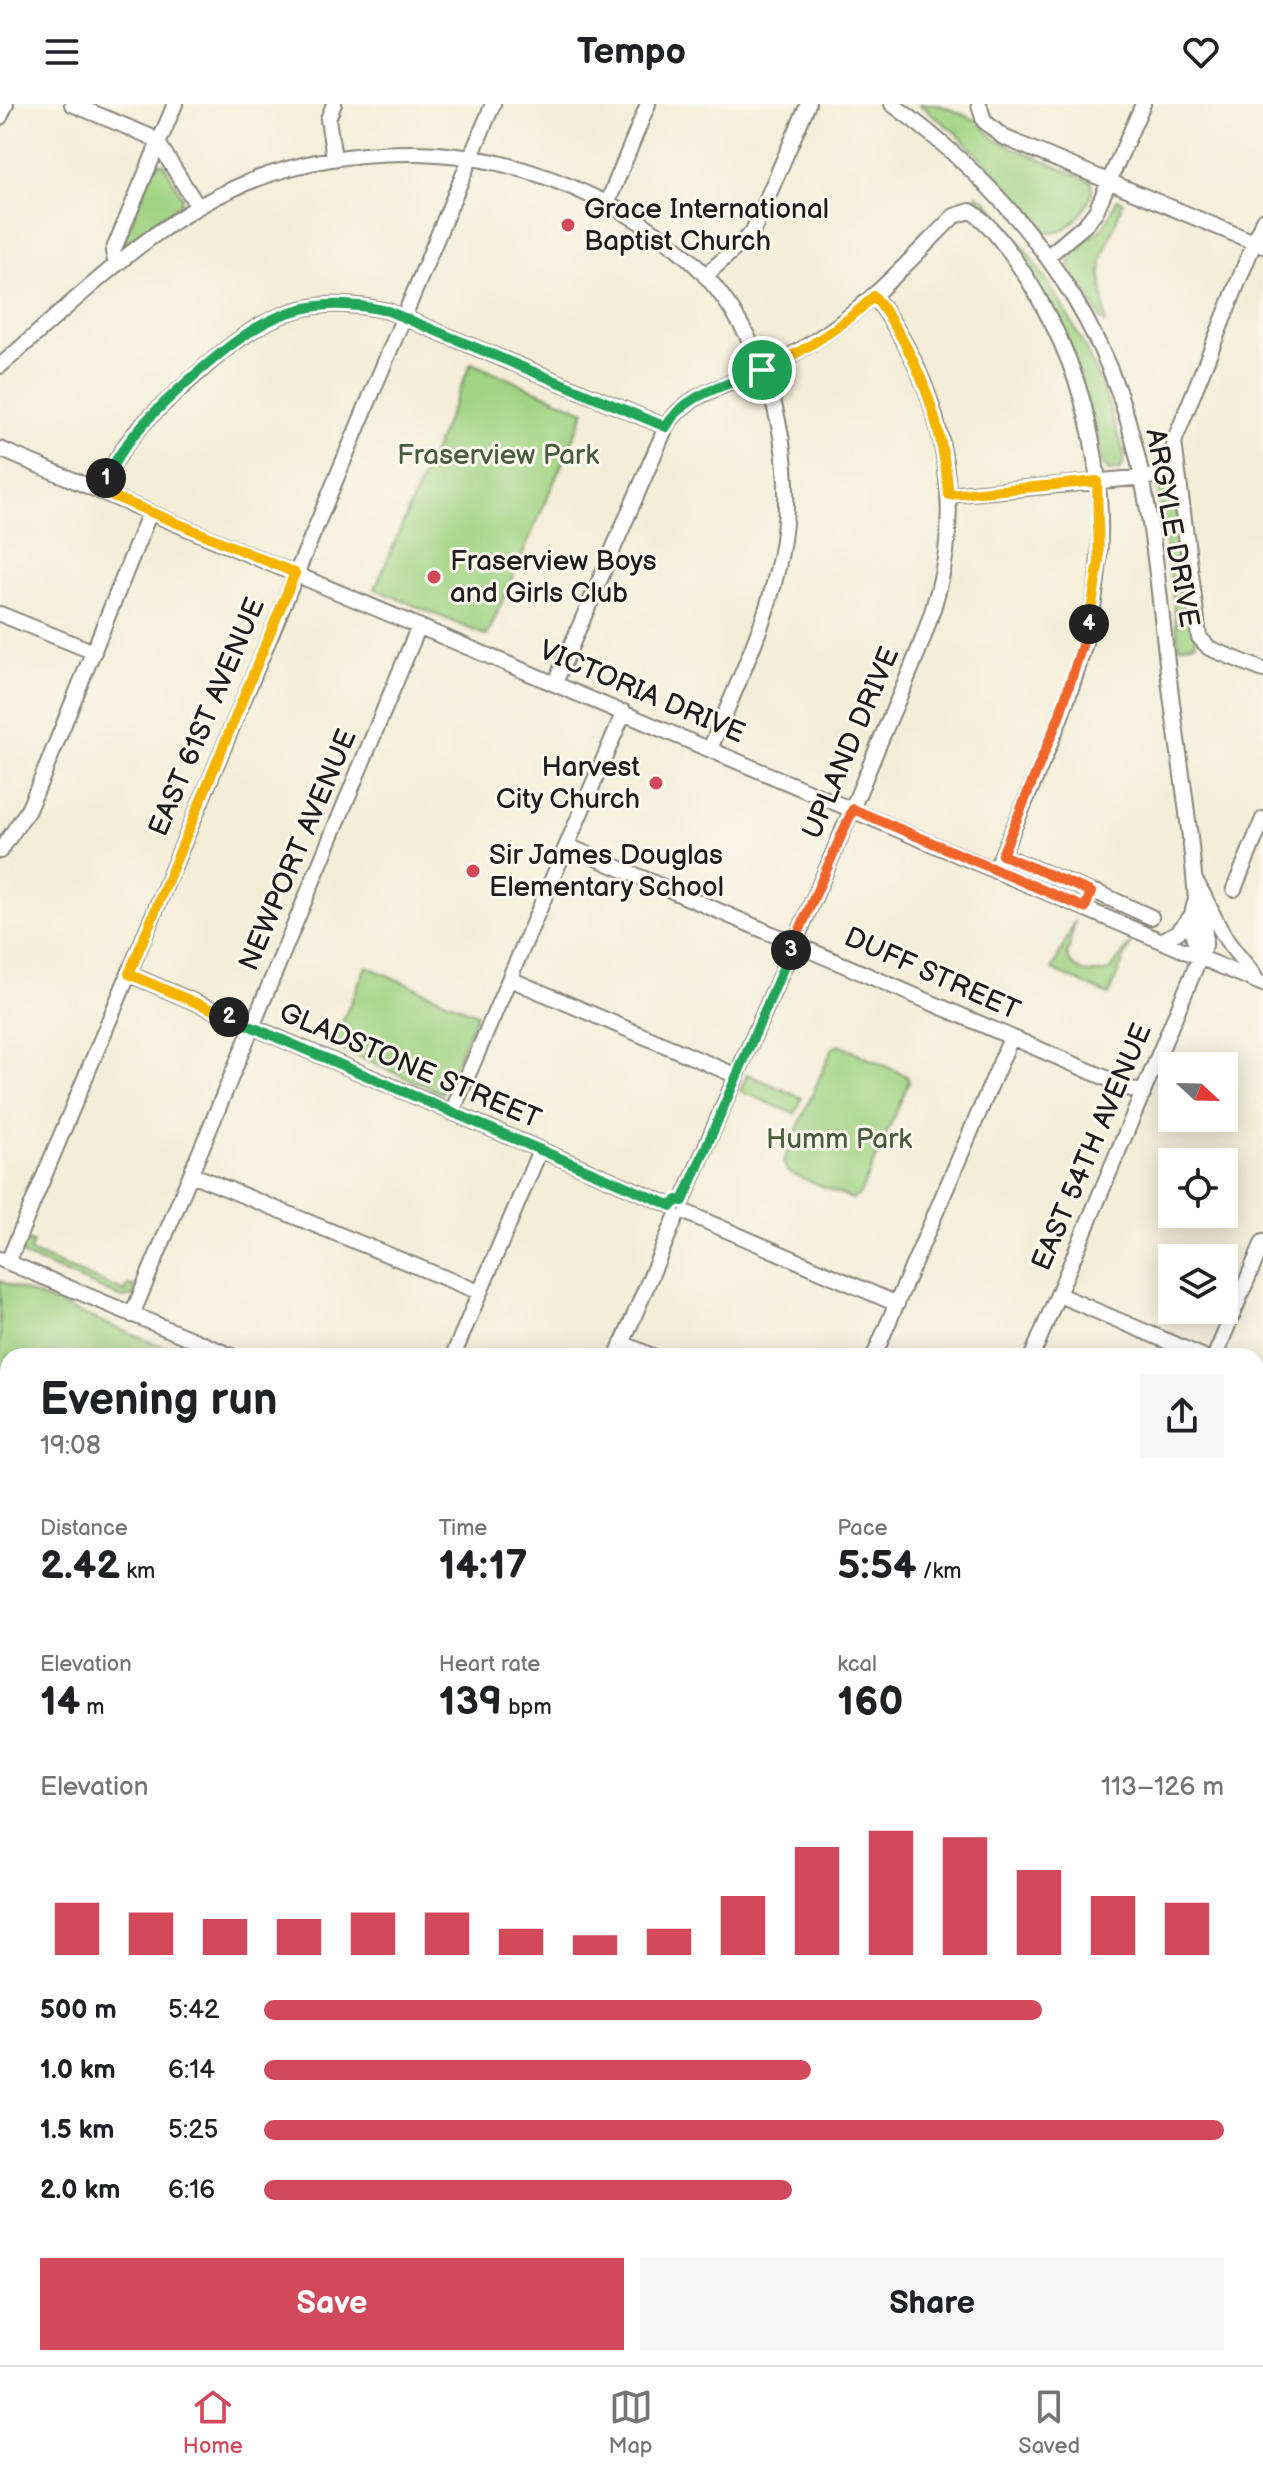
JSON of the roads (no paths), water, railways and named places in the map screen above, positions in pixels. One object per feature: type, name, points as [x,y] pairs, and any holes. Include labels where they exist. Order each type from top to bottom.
[{"type":"street","points":[[0,117],[6,104]]},
{"type":"street","points":[[72,104],[158,143],[198,207]]},
{"type":"street","points":[[116,265],[113,251],[175,104]]},
{"type":"street","points":[[334,104],[328,119],[334,158]]},
{"type":"street","name":"EAST 61ST AVENUE","points":[[4,1261],[129,974],[493,104]]},
{"type":"street","points":[[607,204],[648,104]]},
{"type":"street","points":[[705,276],[755,228],[808,104]]},
{"type":"street","name":"ARGYLE DRIVE","points":[[892,104],[970,166],[1016,214],[1048,256],[1089,324],[1108,363],[1134,441],[1142,478],[1195,879],[1193,941],[1199,957]]},
{"type":"street","points":[[1048,256],[1085,225],[1096,211],[1143,104]]},
{"type":"street","points":[[980,107],[989,128],[1003,137],[1258,244]]},
{"type":"street","points":[[0,366],[158,232],[198,207],[259,178],[334,158],[401,154],[470,158],[555,182],[607,204],[661,238],[705,276],[729,307],[762,370],[777,413],[783,443],[786,506],[781,552],[762,622],[710,749]]},
{"type":"street","points":[[555,683],[674,413],[687,402],[799,353],[831,332],[874,296],[954,216],[964,211],[979,216],[1034,288],[1078,380],[1089,421],[1097,481],[1099,561],[1086,634],[1059,717],[995,871]]},
{"type":"street","points":[[1263,220],[1258,244],[1175,433],[1199,637],[1203,644],[1263,670]]},
{"type":"street","name":"UPLAND DRIVE","points":[[621,1348],[853,809],[940,589],[949,495],[945,459],[922,378],[899,331],[874,296]]},
{"type":"street","points":[[101,491],[120,450],[141,423],[249,331],[288,312],[331,304],[363,306],[402,317],[666,427]]},
{"type":"street","name":"VICTORIA DRIVE","points":[[0,449],[1260,982]]},
{"type":"street","points":[[949,495],[1178,474]]},
{"type":"street","points":[[0,851],[28,810],[150,512]]},
{"type":"street","points":[[0,614],[94,652]]},
{"type":"street","name":"NEWPORT AVENUE","points":[[132,1315],[419,626]]},
{"type":"street","points":[[452,1112],[624,712]]},
{"type":"street","points":[[1234,889],[1262,822]]},
{"type":"street","name":"DUFF STREET","points":[[568,846],[1143,1094]]},
{"type":"street","points":[[1002,855],[1151,917]]},
{"type":"street","points":[[1195,879],[1209,900],[1226,938],[1260,982]]},
{"type":"street","points":[[1085,908],[1091,892]]},
{"type":"street","points":[[1161,941],[1178,932],[1194,908]]},
{"type":"street","name":"EAST 54TH AVENUE","points":[[1036,1348],[1199,957]]},
{"type":"street","name":"GLADSTONE STREET","points":[[129,974],[897,1304]]},
{"type":"street","points":[[510,979],[737,1076]]},
{"type":"street","points":[[878,1348],[1011,1038]]},
{"type":"street","points":[[456,1348],[540,1150]]},
{"type":"street","points":[[191,1174],[479,1292]]},
{"type":"street","points":[[1218,1348],[1263,1242]]},
{"type":"street","points":[[4,1261],[208,1348]]},
{"type":"street","points":[[1059,1295],[1183,1348]]},
{"type":"place","name":"Grace International Baptist Church","points":[[568,225]]},
{"type":"place","name":"Fraserview Boys and Girls Club","points":[[434,577]]},
{"type":"place","name":"Harvest City Church","points":[[656,783]]},
{"type":"place","name":"Sir James Douglas Elementary School","points":[[473,871]]},
{"type":"park label","name":"Fraserview Park","points":[[498,455]]},
{"type":"park label","name":"Humm Park","points":[[839,1139]]}]
